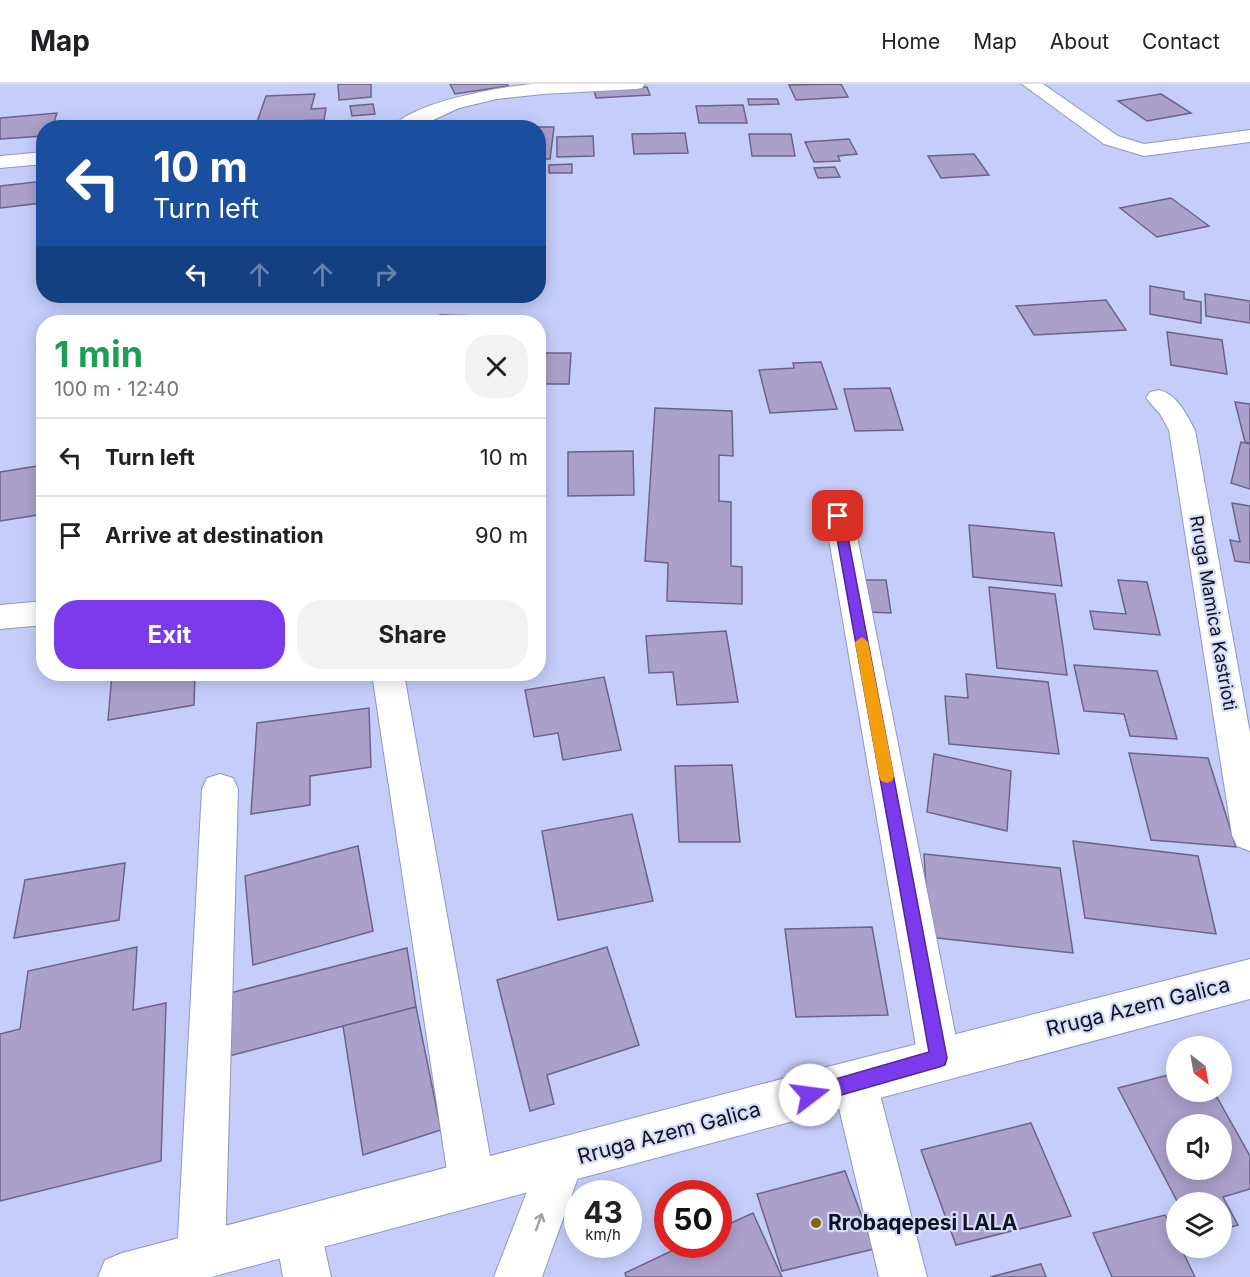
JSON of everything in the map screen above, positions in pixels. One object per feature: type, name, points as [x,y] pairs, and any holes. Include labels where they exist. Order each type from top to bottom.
[{"type":"street","points":[[415,120],[451,105],[486,95],[522,90],[636,84]]},
{"type":"street","points":[[1031,84],[1111,140],[1126,146],[1144,150],[1250,136]]},
{"type":"street","points":[[0,162],[36,159]]},
{"type":"street","name":"Rruga Mamica Kastrioti","points":[[1159,398],[1171,411],[1182,430],[1250,835]]},
{"type":"street","points":[[838,516],[939,1058]]},
{"type":"street","points":[[0,617],[36,614]]},
{"type":"street","points":[[389,681],[472,1184]]},
{"type":"street","points":[[201,1256],[220,789]]},
{"type":"street","name":"Rruga Azem Galica","points":[[122,1277],[855,1083],[939,1058],[1250,979]]},
{"type":"street","points":[[855,1083],[903,1277]]},
{"type":"street","points":[[518,1277],[561,1161]]},
{"type":"street","points":[[298,1231],[307,1277]]},
{"type":"building","points":[[338,84],[371,84],[371,97],[339,100]]},
{"type":"building","points":[[450,84],[507,84],[508,86],[455,94]]},
{"type":"building","points":[[841,84],[848,97],[796,100],[789,85]]},
{"type":"building","points":[[647,87],[650,95],[596,98],[594,90]]},
{"type":"building","points":[[315,94],[311,109],[326,108],[324,120],[258,120],[266,96]]},
{"type":"building","points":[[1161,94],[1191,113],[1147,121],[1118,101]]},
{"type":"building","points":[[748,99],[777,99],[779,104],[749,105]]},
{"type":"building","points":[[373,104],[375,114],[352,116],[350,106]]},
{"type":"building","points":[[743,105],[747,123],[699,123],[696,106]]},
{"type":"building","points":[[57,113],[55,120],[36,120],[36,137],[0,139],[0,118]]},
{"type":"building","points":[[546,127],[554,127],[550,159],[546,159]]},
{"type":"building","points":[[685,133],[688,153],[634,154],[632,134]]},
{"type":"building","points":[[749,134],[791,134],[795,156],[752,156]]},
{"type":"building","points":[[593,136],[594,156],[557,157],[557,137]]},
{"type":"building","points":[[849,139],[857,154],[838,156],[840,161],[814,162],[805,142]]},
{"type":"building","points":[[974,154],[989,175],[941,178],[928,156]]},
{"type":"building","points":[[572,164],[572,173],[549,173],[549,165]]},
{"type":"building","points":[[835,167],[840,177],[818,178],[814,168]]},
{"type":"building","points":[[36,182],[36,204],[0,208],[0,186]]},
{"type":"building","points":[[1171,198],[1209,226],[1157,237],[1120,208]]},
{"type":"building","points":[[1150,286],[1184,292],[1184,299],[1201,302],[1201,323],[1150,314]]},
{"type":"building","points":[[1205,294],[1250,301],[1250,323],[1206,316]]},
{"type":"building","points":[[1106,300],[1126,330],[1034,335],[1016,306]]},
{"type":"building","points":[[1167,332],[1222,340],[1227,374],[1171,365]]},
{"type":"building","points":[[546,353],[571,353],[569,384],[546,384]]},
{"type":"building","points":[[821,362],[837,409],[770,413],[759,370],[794,368],[793,363]]},
{"type":"building","points":[[890,388],[903,430],[855,431],[844,389]]},
{"type":"building","points":[[1235,402],[1250,404],[1250,443],[1245,442]]},
{"type":"building","points":[[655,408],[732,411],[733,456],[719,455],[719,501],[731,502],[731,566],[742,567],[742,604],[667,601],[668,563],[645,561]]},
{"type":"building","points":[[1241,442],[1250,444],[1250,489],[1231,483]]},
{"type":"building","points":[[633,451],[634,495],[568,496],[568,452]]},
{"type":"building","points":[[36,466],[36,515],[0,521],[0,472]]},
{"type":"building","points":[[1232,503],[1250,506],[1250,563],[1235,561],[1230,540],[1240,542]]},
{"type":"building","points":[[969,525],[1054,533],[1062,586],[973,577]]},
{"type":"building","points":[[864,580],[886,580],[891,613],[869,612]]},
{"type":"building","points":[[1118,580],[1147,582],[1160,635],[1094,629],[1090,611],[1126,614]]},
{"type":"building","points":[[989,587],[1055,594],[1067,675],[997,668]]},
{"type":"building","points":[[726,631],[738,702],[677,705],[673,672],[649,673],[646,636]]},
{"type":"building","points":[[1074,665],[1157,671],[1177,739],[1130,736],[1124,714],[1084,711]]},
{"type":"building","points":[[966,674],[1048,682],[1059,754],[949,744],[945,696],[968,698]]},
{"type":"building","points":[[604,677],[621,750],[563,760],[558,733],[534,737],[525,690]]},
{"type":"building","points":[[111,681],[195,681],[194,705],[108,720]]},
{"type":"building","points":[[369,708],[371,767],[310,776],[310,805],[251,814],[257,723]]},
{"type":"building","points":[[1129,753],[1208,758],[1236,847],[1151,840]]},
{"type":"building","points":[[934,754],[1011,771],[1007,831],[927,812]]},
{"type":"building","points":[[732,765],[740,842],[679,842],[675,766]]},
{"type":"building","points":[[632,814],[653,901],[558,920],[542,831]]},
{"type":"building","points":[[1073,841],[1198,856],[1216,934],[1085,918]]},
{"type":"building","points":[[358,846],[373,931],[253,965],[245,876]]},
{"type":"building","points":[[924,854],[1060,868],[1073,953],[929,937]]},
{"type":"building","points":[[125,863],[119,920],[14,938],[25,880]]},
{"type":"building","points":[[872,927],[888,1015],[796,1017],[785,929]]},
{"type":"building","points":[[137,947],[133,1010],[166,1003],[161,1161],[0,1201],[0,1034],[20,1029],[28,971]]},
{"type":"building","points":[[607,947],[639,1045],[547,1075],[554,1104],[530,1111],[497,980]]},
{"type":"building","points":[[407,948],[416,1007],[229,1056],[226,994]]},
{"type":"building","points":[[416,1007],[441,1130],[363,1155],[343,1026]]},
{"type":"building","points":[[1166,1076],[1166,1102],[1220,1102],[1226,1114],[1166,1114],[1166,1180],[1118,1088]]},
{"type":"building","points":[[1031,1123],[1071,1216],[956,1245],[921,1150]]},
{"type":"building","points":[[1232,1124],[1250,1156],[1250,1189],[1232,1194],[1232,1192],[1172,1192],[1166,1180],[1232,1180]]},
{"type":"building","points":[[845,1171],[874,1249],[782,1271],[757,1194]]},
{"type":"building","points":[[753,1213],[782,1277],[626,1277],[625,1273],[657,1258],[732,1258],[732,1223]]},
{"type":"building","points":[[1232,1214],[1238,1225],[1232,1227]]},
{"type":"building","points":[[1165,1215],[1166,1258],[1186,1258],[1195,1277],[1112,1277],[1093,1233]]},
{"type":"building","points":[[1041,1264],[1046,1277],[990,1277]]},
{"type":"slow traffic","points":[[862,642],[887,776]]},
{"type":"place","name":"Rrobaqepesi LALA","points":[[816,1223]]},
{"type":"route","points":[[810,1095],[939,1058],[838,516]]}]
